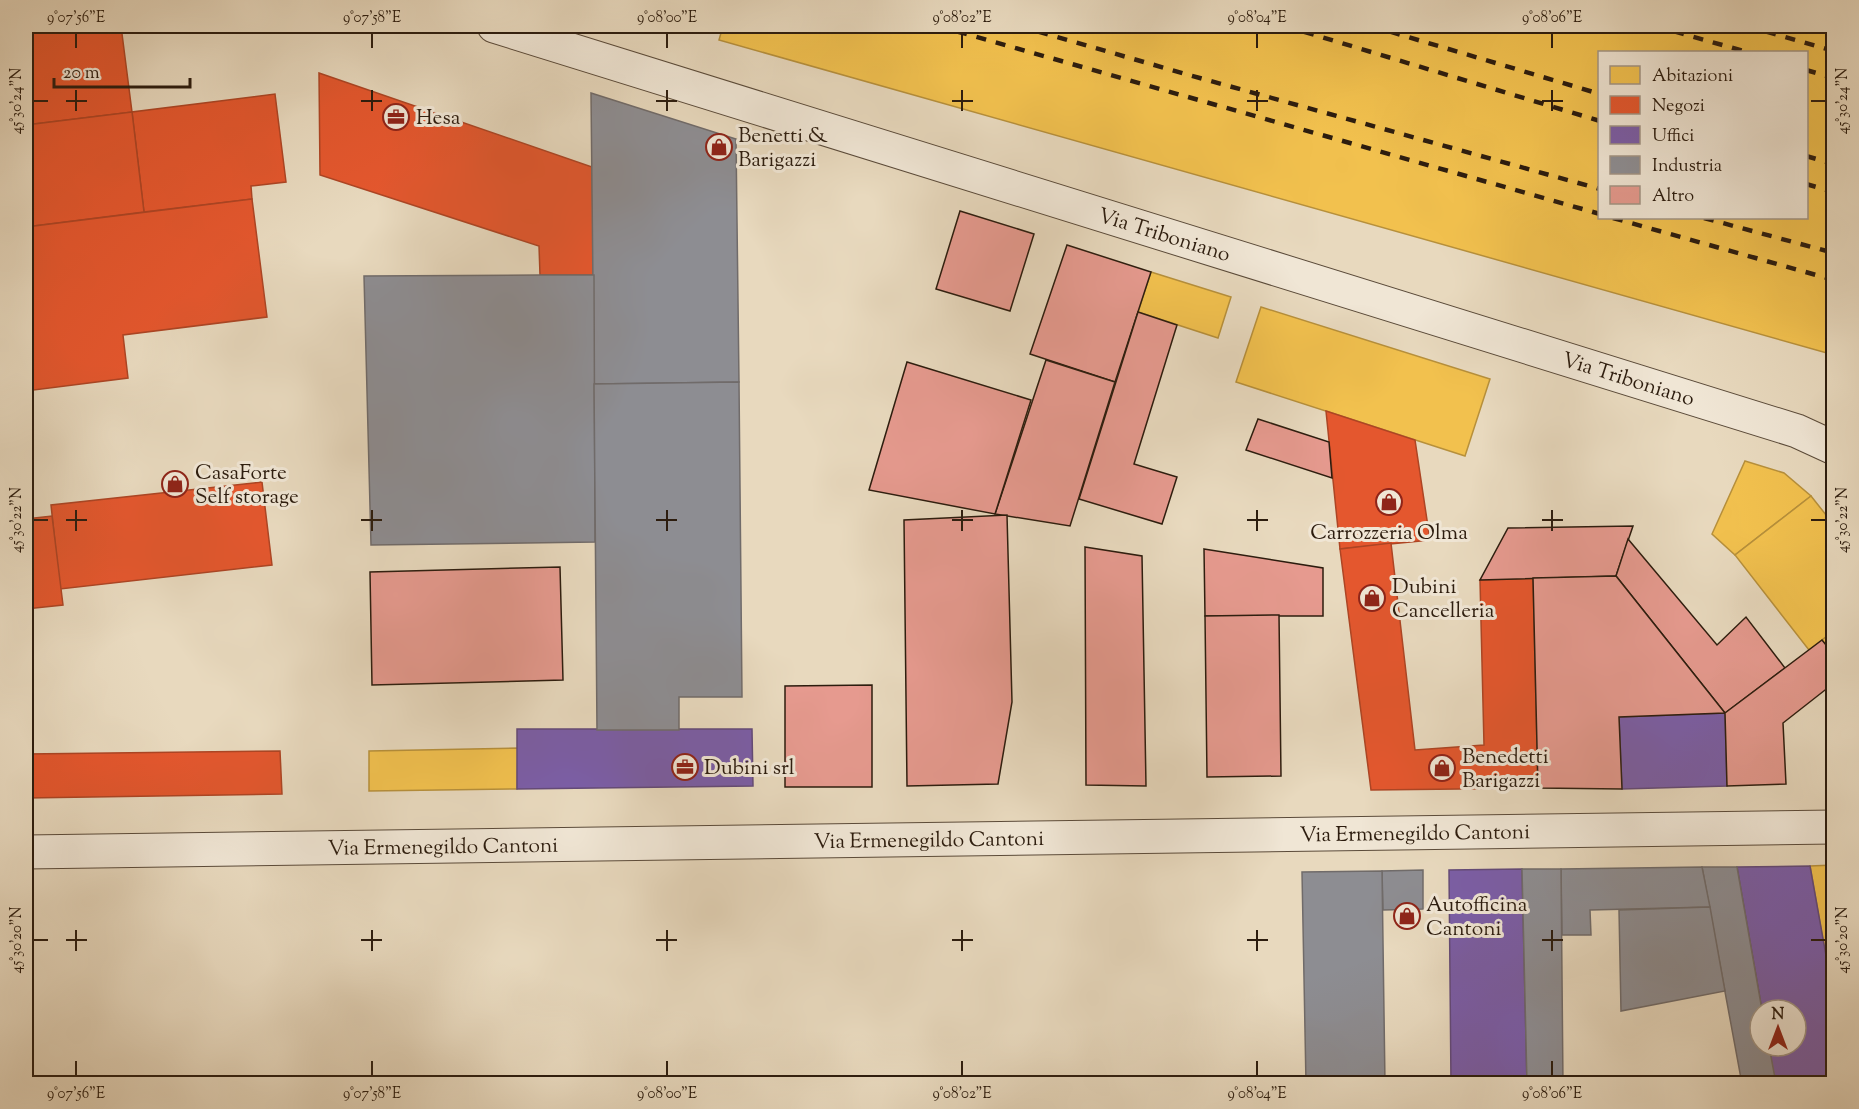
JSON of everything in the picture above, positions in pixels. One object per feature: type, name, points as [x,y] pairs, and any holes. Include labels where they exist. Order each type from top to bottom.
[{"type":"street","name":"Via Triboniano","points":[[494,26],[1786,427],[1833,448]]},
{"type":"street","name":"Via Ermenegildo Cantoni","points":[[26,852],[1833,827]]},
{"type":"building: Abitazioni","points":[[723,26],[1834,26],[1834,355],[719,40]]},
{"type":"building: Abitazioni","points":[[1151,272],[1231,297],[1218,338],[1138,312]]},
{"type":"building: Abitazioni","points":[[1261,307],[1490,379],[1465,456],[1236,382]]},
{"type":"building: Abitazioni","points":[[1745,461],[1784,473],[1811,496],[1735,555],[1712,534]]},
{"type":"building: Abitazioni","points":[[1811,496],[1834,525],[1834,631],[1809,650],[1735,555]]},
{"type":"building: Abitazioni","points":[[1834,631],[1834,655],[1822,640]]},
{"type":"building: Abitazioni","points":[[518,748],[517,789],[369,791],[369,751]]},
{"type":"building: Abitazioni","points":[[1834,865],[1834,946],[1824,946],[1810,866]]},
{"type":"building: Negozi","points":[[26,26],[121,26],[132,112],[26,125]]},
{"type":"building: Negozi","points":[[319,73],[592,167],[594,275],[540,275],[539,246],[320,175]]},
{"type":"building: Negozi","points":[[275,94],[286,182],[251,186],[252,199],[144,212],[132,112]]},
{"type":"building: Negozi","points":[[132,112],[144,212],[26,227],[26,125]]},
{"type":"building: Negozi","points":[[252,199],[267,317],[123,335],[128,378],[26,391],[26,227]]},
{"type":"building: Negozi","points":[[1326,411],[1415,440],[1430,540],[1340,549]]},
{"type":"building: Negozi","points":[[262,482],[272,565],[60,589],[51,505]]},
{"type":"building: Negozi","points":[[52,516],[63,605],[26,609],[26,519]]},
{"type":"building: Negozi","points":[[1391,543],[1415,750],[1484,745],[1480,580],[1533,578],[1538,788],[1371,790],[1340,549]]},
{"type":"building: Negozi","points":[[280,751],[282,794],[26,798],[26,754]]},
{"type":"building: Uffici","points":[[1725,713],[1727,786],[1622,789],[1619,717]]},
{"type":"building: Uffici","points":[[517,729],[752,729],[753,786],[517,789]]},
{"type":"building: Uffici","points":[[1810,866],[1834,1000],[1834,1084],[1775,1084],[1771,1058],[1808,1058],[1808,998],[1760,998],[1737,867]]},
{"type":"building: Uffici","points":[[1522,869],[1527,1084],[1451,1084],[1449,870]]},
{"type":"building: Industria","points":[[591,93],[736,139],[739,382],[594,384]]},
{"type":"building: Industria","points":[[594,275],[595,542],[371,545],[364,276]]},
{"type":"building: Industria","points":[[739,382],[742,697],[679,697],[679,730],[597,730],[594,384]]},
{"type":"building: Industria","points":[[1702,867],[1737,867],[1760,998],[1748,998],[1748,1058],[1771,1058],[1775,1078],[1742,1084]]},
{"type":"building: Industria","points":[[1702,867],[1710,907],[1590,910],[1591,935],[1562,935],[1561,869]]},
{"type":"building: Industria","points":[[1522,869],[1561,869],[1563,1084],[1527,1084]]},
{"type":"building: Industria","points":[[1423,870],[1423,909],[1383,910],[1382,871]]},
{"type":"building: Industria","points":[[1382,871],[1385,1084],[1306,1084],[1302,872]]},
{"type":"building: Industria","points":[[1710,907],[1725,991],[1621,1011],[1619,910]]},
{"type":"building: Industria","points":[[1741,1078],[1742,1084],[1723,1084],[1722,1081]]},
{"type":"building: Industria","points":[[1775,1078],[1775,1084],[1750,1084]]},
{"type":"building: Altro","points":[[960,211],[1034,234],[1010,311],[936,289]]},
{"type":"building: Altro","points":[[1067,245],[1151,272],[1115,382],[1030,354]]},
{"type":"building: Altro","points":[[1138,312],[1177,325],[1134,464],[1177,477],[1162,524],[1079,499]]},
{"type":"building: Altro","points":[[1046,360],[1115,382],[1070,526],[995,514]]},
{"type":"building: Altro","points":[[907,362],[1031,400],[995,514],[869,490]]},
{"type":"building: Altro","points":[[1258,419],[1329,442],[1332,478],[1246,450]]},
{"type":"building: Altro","points":[[1007,515],[1012,702],[998,784],[907,786],[904,520]]},
{"type":"building: Altro","points":[[1633,526],[1616,576],[1480,580],[1508,528]]},
{"type":"building: Altro","points":[[1628,539],[1717,645],[1746,617],[1785,668],[1725,713],[1616,576]]},
{"type":"building: Altro","points":[[1085,547],[1142,556],[1146,786],[1086,785]]},
{"type":"building: Altro","points":[[1204,549],[1323,568],[1323,616],[1205,616]]},
{"type":"building: Altro","points":[[560,567],[563,680],[372,685],[370,572]]},
{"type":"building: Altro","points":[[1616,576],[1725,713],[1619,717],[1622,789],[1538,788],[1533,578]]},
{"type":"building: Altro","points":[[1279,615],[1281,776],[1207,777],[1205,616]]},
{"type":"building: Altro","points":[[1822,640],[1834,655],[1834,683],[1783,723],[1786,784],[1727,786],[1725,713]]},
{"type":"building: Altro","points":[[872,685],[872,787],[785,787],[785,686]]},
{"type":"railway","points":[[938,26],[1598,213]]},
{"type":"railway","points":[[1019,26],[1598,188]]},
{"type":"railway","points":[[1285,26],[1598,120]]},
{"type":"railway","points":[[1371,26],[1598,93]]},
{"type":"railway","points":[[1655,26],[1743,51]]},
{"type":"railway","points":[[1747,26],[1834,51]]},
{"type":"railway","points":[[1808,71],[1834,78]]},
{"type":"railway","points":[[1808,157],[1834,164]]},
{"type":"railway","points":[[1808,185],[1834,192]]},
{"type":"railway","points":[[1617,219],[1834,280]]},
{"type":"railway","points":[[1708,219],[1834,253]]},
{"type":"place","name":"Hesa","points":[[396,117]]},
{"type":"place","name":"Benetti & Barigazzi","points":[[719,147]]},
{"type":"place","name":"CasaForte Self storage","points":[[175,484]]},
{"type":"place","name":"Carrozzeria Olma","points":[[1389,502]]},
{"type":"place","name":"Dubini Cancelleria","points":[[1372,598]]},
{"type":"place","name":"Dubini srl","points":[[685,767]]},
{"type":"place","name":"Benedetti Barigazzi","points":[[1442,768]]},
{"type":"place","name":"Autofficina Cantoni","points":[[1407,916]]}]
